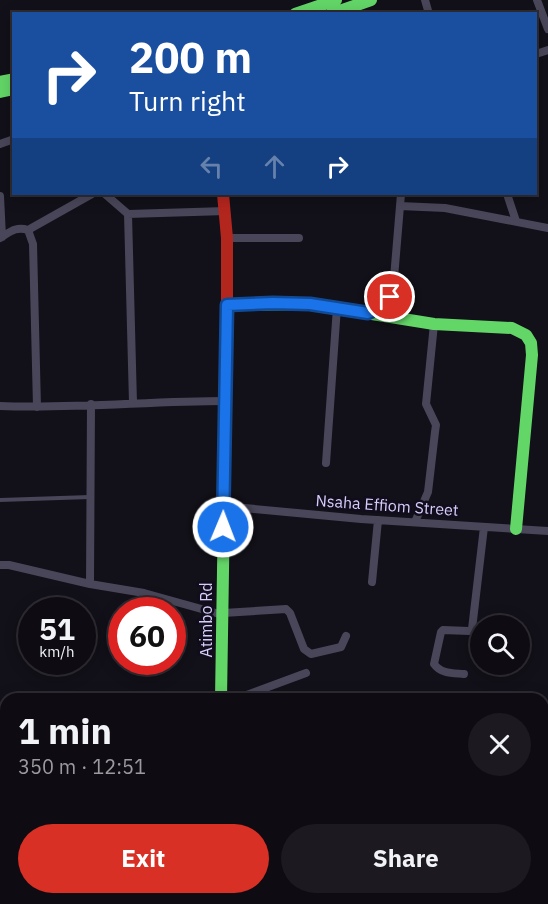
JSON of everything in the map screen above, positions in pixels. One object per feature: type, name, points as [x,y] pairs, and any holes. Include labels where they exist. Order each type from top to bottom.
[{"type":"main road","points":[[301,12],[336,0]]},
{"type":"main road","points":[[337,12],[371,0]]},
{"type":"main road","name":"Atimbo Rd","points":[[221,693],[227,305],[227,238],[223,195]]},
{"type":"main road","points":[[227,305],[273,303],[337,307],[434,324],[512,328],[526,335],[531,343],[516,529]]},
{"type":"street","points":[[537,0],[548,29]]},
{"type":"street","points":[[0,196],[1,238],[18,228],[28,230],[90,195]]},
{"type":"street","points":[[106,195],[128,214],[226,211]]},
{"type":"street","points":[[368,313],[387,303],[393,290],[401,195]]},
{"type":"street","points":[[507,195],[516,221]]},
{"type":"street","points":[[400,206],[445,208],[548,228]]},
{"type":"street","points":[[128,214],[133,403]]},
{"type":"street","points":[[28,230],[33,244],[37,407]]},
{"type":"street","points":[[227,238],[299,238]]},
{"type":"street","points":[[326,463],[337,307]]},
{"type":"street","points":[[415,522],[428,492],[436,425],[426,404],[434,324]]},
{"type":"street","points":[[0,406],[37,407],[225,401]]},
{"type":"street","points":[[90,404],[90,584]]},
{"type":"street","name":"Nsaha Effiom Street","points":[[223,506],[378,520],[548,531]]},
{"type":"street","points":[[372,582],[378,520]]},
{"type":"street","points":[[464,674],[445,672],[437,669],[434,664],[443,630],[469,631],[472,629],[484,527]]},
{"type":"street","points":[[0,565],[144,593],[223,614],[286,609],[290,613],[304,649],[310,654],[340,647],[346,636]]},
{"type":"street","points":[[252,693],[306,673]]},
{"type":"lane","points":[[0,500],[90,497]]},
{"type":"traffic: fast","points":[[301,12],[336,0]]},
{"type":"traffic: fast","points":[[337,12],[371,0]]},
{"type":"traffic: fast","points":[[0,82],[12,79]]},
{"type":"traffic: fast","points":[[0,92],[12,89]]},
{"type":"traffic: fast","points":[[227,305],[310,304],[434,324],[512,328],[526,335],[531,343],[532,355],[516,529]]},
{"type":"traffic: fast","points":[[221,693],[227,314]]},
{"type":"traffic: jam","points":[[223,195],[227,238],[227,314]]},
{"type":"route","points":[[223,527],[227,305],[310,304],[368,313],[384,306],[390,297]]}]
